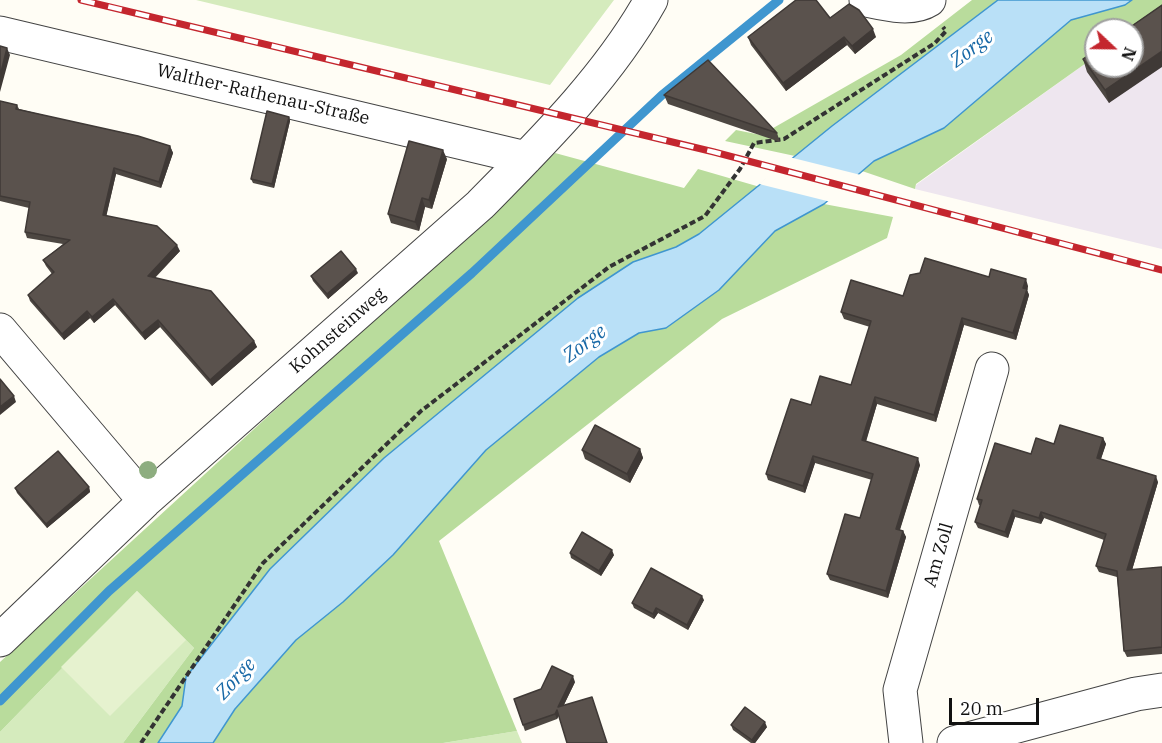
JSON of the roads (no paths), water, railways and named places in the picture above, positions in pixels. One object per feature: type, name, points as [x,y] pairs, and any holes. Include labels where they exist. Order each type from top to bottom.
[{"type":"street","name":"Kohnsteinweg","points":[[0,640],[145,501],[480,206],[526,158],[628,37],[651,0]]},
{"type":"street","points":[[866,0],[895,5],[926,2]]},
{"type":"street","name":"Walther-Rathenau-Straße","points":[[0,33],[526,158]]},
{"type":"street","points":[[0,330],[145,501]]},
{"type":"street","name":"Am Zoll","points":[[906,743],[900,690],[992,369]]},
{"type":"street","points":[[954,743],[1136,694],[1162,690]]},
{"type":"water","name":"Zorge","points":[[998,0],[1132,0],[1125,5],[1071,20],[944,128],[874,161],[824,204],[775,231],[719,290],[666,328],[639,333],[599,357],[486,450],[393,555],[343,602],[296,640],[235,709],[213,743],[158,743],[182,706],[186,677],[270,569],[384,458],[578,298],[633,262],[676,247],[699,234],[832,126]]},
{"type":"waterway","points":[[0,701],[109,591],[472,273],[662,95],[779,0]]},
{"type":"railway","points":[[81,0],[714,152],[1162,270]]}]
